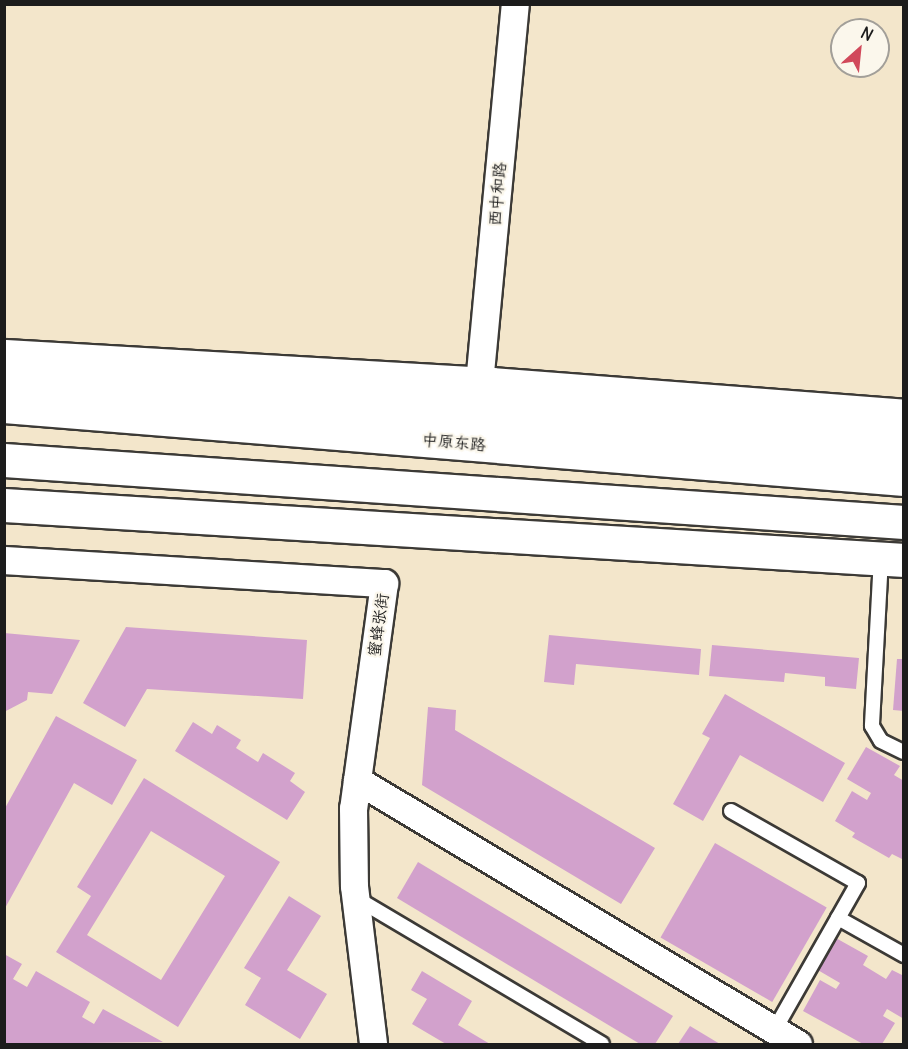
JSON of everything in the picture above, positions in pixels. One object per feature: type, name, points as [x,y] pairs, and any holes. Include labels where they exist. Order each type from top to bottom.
[{"type":"street","name":"西中和路","points":[[478,383],[515,4]]},
{"type":"street","points":[[4,356],[478,383],[903,416]]},
{"type":"street","points":[[4,380],[903,447]]},
{"type":"street","name":"中原东路","points":[[4,406],[903,479]]},
{"type":"street","points":[[4,460],[903,522]]},
{"type":"street","points":[[4,505],[892,559]]},
{"type":"street","name":"蜜蜂张街","points":[[4,560],[384,583],[353,808],[356,898],[373,1044]]},
{"type":"street","points":[[357,780],[798,1044]]},
{"type":"lane","points":[[892,559],[872,726],[881,741],[903,752]]},
{"type":"lane","points":[[731,811],[858,883],[774,1031]]},
{"type":"lane","points":[[356,898],[602,1044]]},
{"type":"lane","points":[[838,918],[903,955]]},
{"type":"building","points":[[126,627],[307,640],[303,699],[147,689],[125,727],[83,703]]},
{"type":"building","points":[[4,633],[80,640],[52,694],[28,692],[27,700],[4,712]]},
{"type":"building","points":[[549,635],[701,649],[699,675],[576,664],[574,685],[544,682]]},
{"type":"building","points":[[712,645],[859,658],[856,689],[825,686],[825,677],[785,673],[784,682],[709,676]]},
{"type":"building","points":[[897,659],[904,659],[904,711],[893,710]]},
{"type":"building","points":[[725,694],[845,763],[823,802],[740,755],[703,821],[673,804],[710,738],[702,734]]},
{"type":"building","points":[[428,707],[456,710],[455,730],[655,848],[621,904],[422,785]]},
{"type":"building","points":[[56,716],[137,760],[112,805],[74,783],[4,910],[4,810]]},
{"type":"building","points":[[193,722],[212,734],[217,725],[241,740],[236,748],[258,762],[263,753],[295,773],[290,781],[305,792],[287,820],[175,751]]},
{"type":"building","points":[[866,747],[900,766],[894,775],[904,781],[904,860],[892,854],[889,858],[852,837],[855,833],[835,821],[852,791],[867,800],[871,793],[847,779]]},
{"type":"building","points":[[144,778],[280,862],[178,1027],[56,952],[91,896],[77,887]],"holes":[[[151,831],[225,876],[161,980],[87,935]]]},
{"type":"building","points":[[715,843],[827,908],[772,1002],[660,937]]},
{"type":"building","points":[[418,862],[673,1016],[655,1044],[640,1044],[397,898]]},
{"type":"building","points":[[289,896],[321,916],[287,970],[327,994],[300,1039],[245,1005],[261,978],[244,968]]},
{"type":"building","points":[[834,937],[868,956],[863,965],[886,979],[892,970],[904,976],[904,1019],[887,1009],[883,1016],[895,1023],[882,1044],[863,1044],[803,1011],[820,980],[836,989],[840,983],[816,969]]},
{"type":"building","points":[[4,954],[22,964],[13,979],[27,987],[36,971],[90,1002],[82,1017],[94,1024],[103,1009],[163,1042],[4,1044]]},
{"type":"building","points":[[422,971],[472,1001],[458,1025],[490,1044],[446,1044],[412,1024],[427,999],[411,990]]},
{"type":"building","points":[[690,1026],[720,1044],[678,1044]]}]
